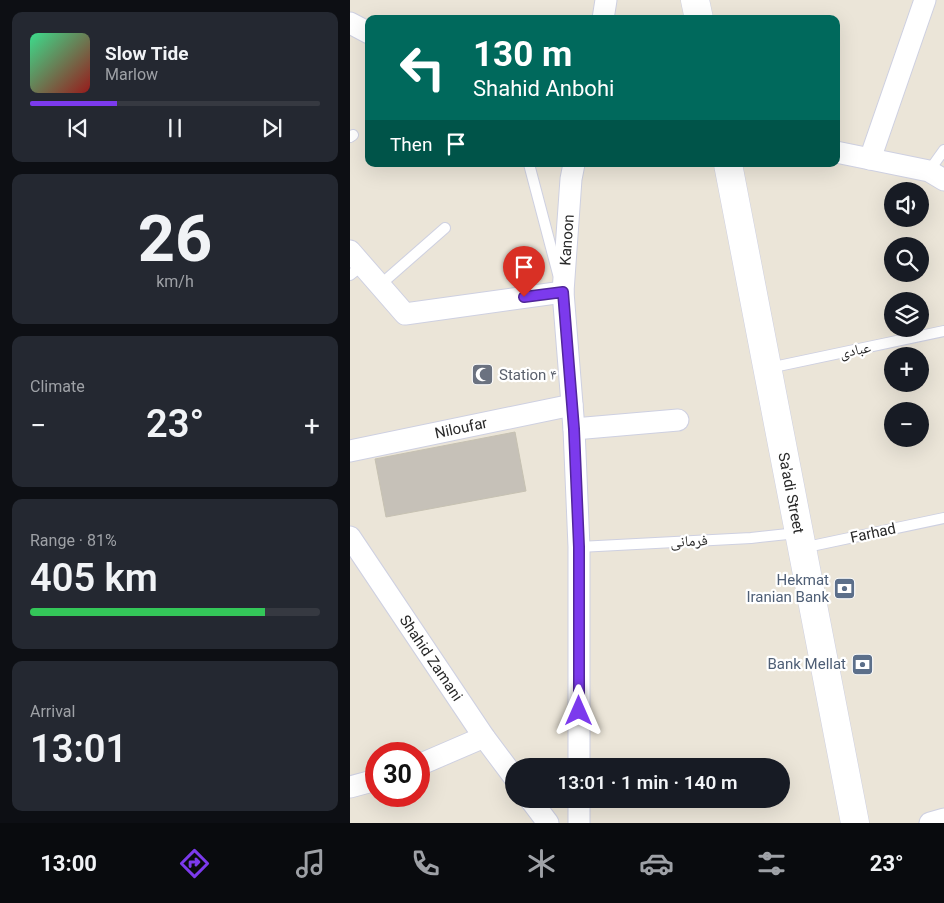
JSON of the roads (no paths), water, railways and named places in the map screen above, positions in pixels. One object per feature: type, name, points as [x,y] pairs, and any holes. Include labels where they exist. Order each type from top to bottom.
[{"type":"main road","points":[[695,0],[698,15]]},
{"type":"main road","name":"Sa'adi Street","points":[[729,167],[855,823]]},
{"type":"street","points":[[604,15],[606,0]]},
{"type":"street","points":[[870,159],[925,0]]},
{"type":"street","points":[[350,23],[365,31]]},
{"type":"street","points":[[840,153],[937,176]]},
{"type":"street","name":"Kanoon","points":[[573,167],[563,292],[574,429],[579,547],[579,758]]},
{"type":"street","points":[[354,264],[380,285],[405,314],[563,292]]},
{"type":"street","name":"Niloufar","points":[[350,451],[572,405]]},
{"type":"street","points":[[574,429],[678,420]]},
{"type":"street","name":"Shahid Zamani","points":[[350,537],[484,737],[505,765]]},
{"type":"street","points":[[430,760],[484,737]]},
{"type":"street","points":[[350,787],[365,783]]},
{"type":"street","points":[[537,808],[548,823]]},
{"type":"street","points":[[579,808],[579,823]]},
{"type":"lane","points":[[937,176],[944,150]]},
{"type":"lane","points":[[529,167],[563,292]]},
{"type":"lane","points":[[380,285],[445,228]]},
{"type":"lane","name":"عبادی","points":[[767,369],[944,332]]},
{"type":"lane","name":"Farhad","points":[[800,540],[944,518]]},
{"type":"lane","name":"فرمانی","points":[[579,547],[751,538],[800,540]]},
{"type":"place","name":"Station ۴","points":[[483,375]]},
{"type":"place","name":"Hekmat Iranian Bank","points":[[845,589]]},
{"type":"place","name":"Bank Mellat","points":[[862,664]]}]
